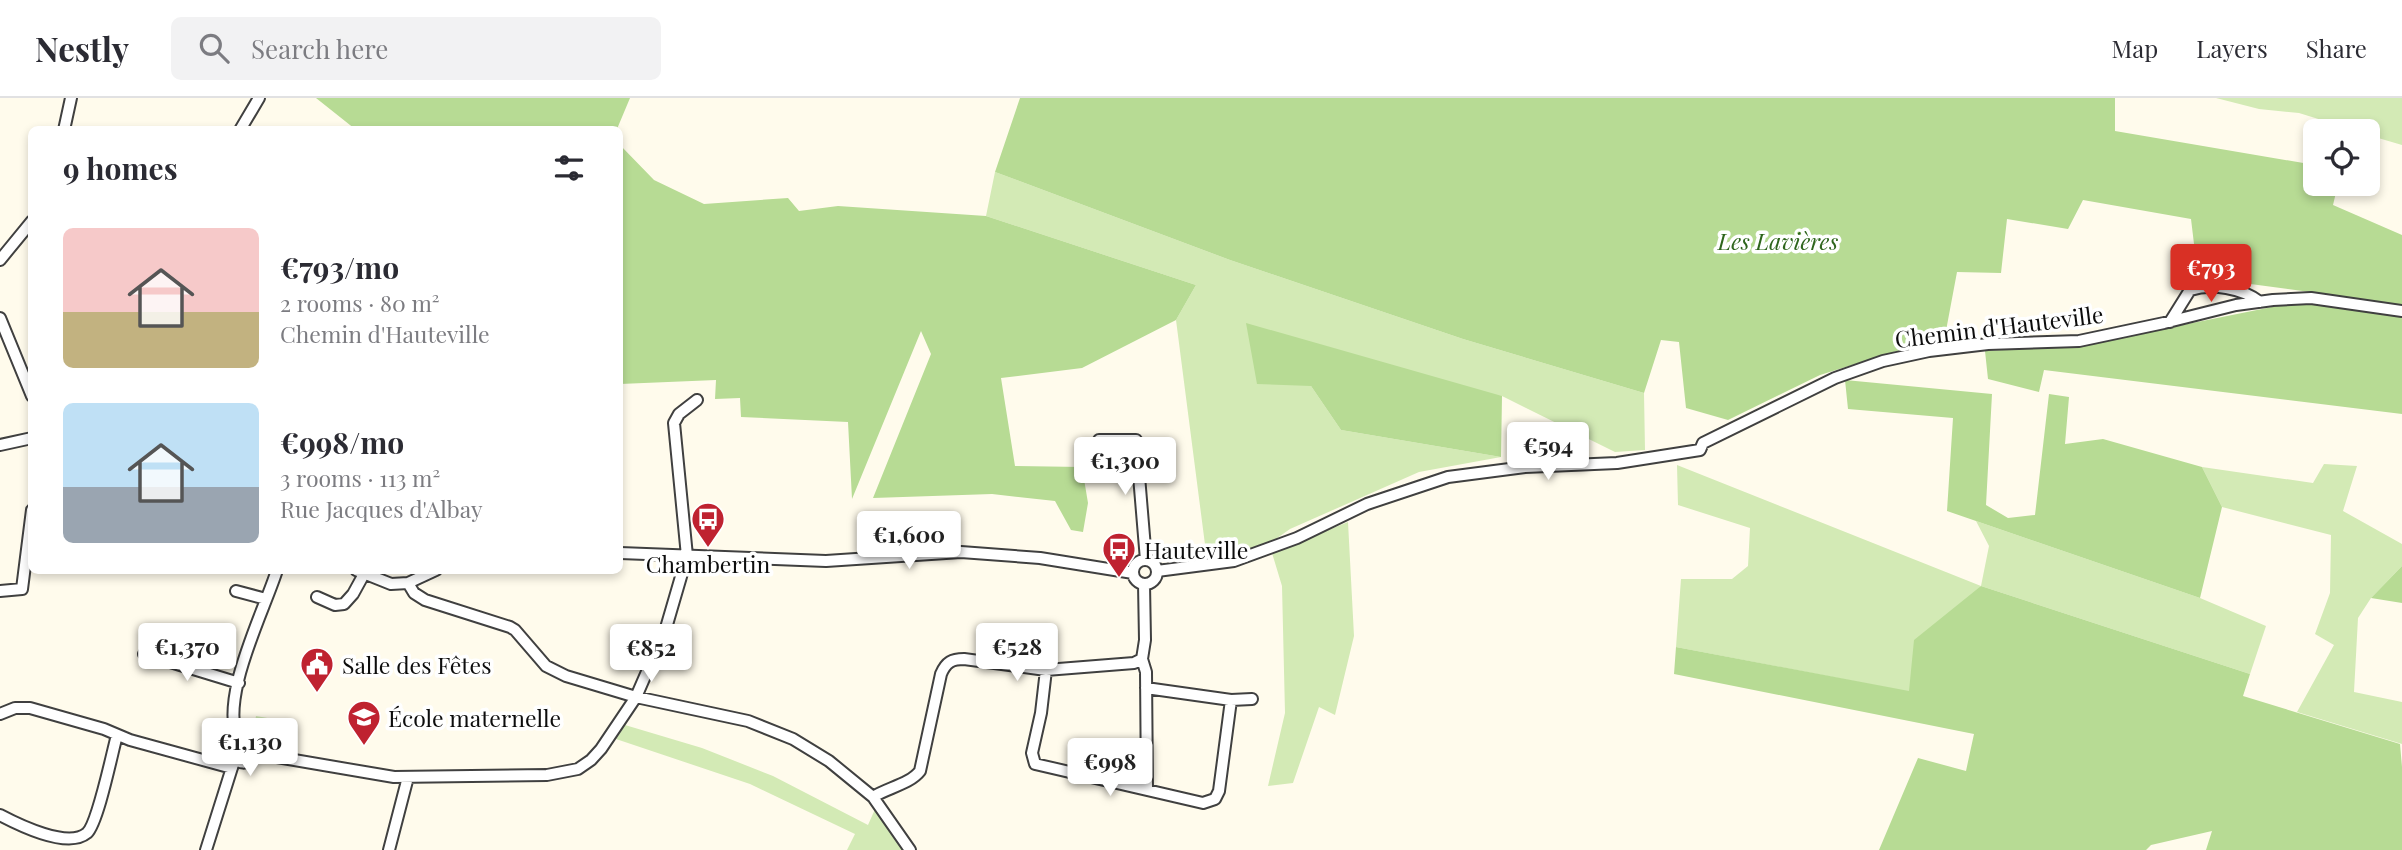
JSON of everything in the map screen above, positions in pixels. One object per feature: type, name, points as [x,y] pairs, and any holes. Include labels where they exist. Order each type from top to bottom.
[{"type":"street","points":[[65,126],[71,98]]},
{"type":"street","points":[[242,126],[259,98]]},
{"type":"street","points":[[0,260],[28,226]]},
{"type":"street","points":[[2170,321],[2190,290],[2200,287],[2238,290],[2249,293],[2260,302]]},
{"type":"street","name":"Chemin d'Hauteville","points":[[1157,571],[1190,569],[1234,561],[1297,538],[1367,504],[1448,477],[1525,467],[1617,463],[1700,450],[1703,443],[1835,378],[1882,362],[1929,351],[1988,344],[2079,341],[2236,305],[2260,302],[2311,298],[2402,311]]},
{"type":"street","points":[[1,322],[28,386]]},
{"type":"street","points":[[253,752],[378,775],[408,777],[540,775],[578,769],[591,760],[635,697],[666,628],[687,556],[674,424],[679,414],[698,400]]},
{"type":"street","points":[[0,445],[28,439]]},
{"type":"street","points":[[1099,440],[1136,440],[1146,560]]},
{"type":"street","points":[[0,591],[22,589],[28,542]]},
{"type":"street","points":[[623,553],[825,561],[961,552],[1027,556],[1133,572]]},
{"type":"street","points":[[1146,560],[1153,563],[1157,571],[1153,580],[1144,584],[1135,579],[1133,572],[1136,563],[1146,560]]},
{"type":"street","points":[[240,744],[233,722],[239,683],[247,646],[275,574]]},
{"type":"street","points":[[317,597],[335,605],[344,604],[353,594],[359,574]]},
{"type":"street","points":[[365,574],[391,584],[408,583],[427,574]]},
{"type":"street","points":[[408,583],[414,593],[425,600],[515,629],[539,660],[555,672],[635,697],[732,717],[770,729],[818,754],[873,797],[910,850]]},
{"type":"street","points":[[1144,584],[1145,640],[1142,659],[1146,671],[1147,790]]},
{"type":"street","points":[[236,591],[266,599]]},
{"type":"street","points":[[144,654],[239,683]]},
{"type":"street","points":[[873,797],[914,778],[920,771],[942,674],[951,660],[964,659],[1046,670],[1123,666],[1142,659]]},
{"type":"street","points":[[1046,670],[1043,705],[1032,753],[1035,764],[1203,803],[1215,800],[1219,791],[1231,700]]},
{"type":"street","points":[[1146,688],[1231,700],[1252,699]]},
{"type":"street","points":[[0,714],[15,708],[30,708],[117,735],[234,763],[251,759],[253,752],[249,745],[240,744]]},
{"type":"street","points":[[0,815],[24,827],[57,837],[76,838],[86,833],[94,820],[117,735]]},
{"type":"street","points":[[206,850],[234,763],[234,751],[240,744]]},
{"type":"street","points":[[389,850],[408,777]]},
{"type":"green space","points":[[316,98],[630,98],[618,126],[351,126]]},
{"type":"green space","name":"Les Lavières","points":[[1020,98],[2115,98],[2115,131],[2303,163],[2303,196],[2335,196],[2333,205],[2402,235],[2402,414],[2044,370],[2039,392],[1988,379],[1985,351],[2078,346],[2332,295],[2198,277],[2191,219],[2083,200],[2068,229],[2007,219],[2001,273],[1957,272],[1945,336],[1820,375],[1728,420],[1686,408],[1679,342],[1661,340],[1644,393],[1463,339],[1230,260],[995,172]]},
{"type":"green space","points":[[2216,98],[2402,98],[2402,145],[2380,139],[2380,119],[2318,119],[2299,113],[2259,109]]},
{"type":"green space","points":[[623,148],[654,180],[704,204],[788,198],[799,211],[838,206],[986,216],[1196,285],[1176,320],[1082,368],[1001,378],[1015,466],[1082,467],[1088,503],[1083,532],[1071,530],[1055,501],[992,494],[873,498],[931,354],[921,331],[852,499],[848,422],[741,417],[740,398],[715,399],[716,380],[623,384]]},
{"type":"green space","points":[[995,172],[1230,260],[1463,339],[1644,393],[1645,450],[1615,452],[1502,396],[1311,386],[1341,430],[1501,457],[1419,472],[1290,529],[1270,543],[1207,560],[1176,320],[1196,285],[986,216]]},
{"type":"green space","points":[[1246,323],[1502,396],[1501,457],[1341,430],[1311,386],[1257,384]]},
{"type":"green space","points":[[1845,380],[1992,394],[1986,505],[2008,518],[2035,515],[2049,394],[2069,397],[2065,444],[2103,439],[2202,467],[2222,507],[2200,598],[1947,511],[1953,418],[1848,409]]},
{"type":"green space","points":[[2324,464],[2357,466],[2343,511],[2402,544],[2402,566],[2371,598],[2358,618],[2354,692],[2402,702],[2402,744],[2297,712],[2334,645],[2315,634],[2330,593],[2331,535],[2222,507],[2202,467],[2313,483]]},
{"type":"green space","points":[[1677,465],[1981,586],[1910,692],[1676,647],[1681,579],[1732,579],[1748,566],[1750,528],[1678,505]]},
{"type":"green space","points":[[1976,521],[2200,598],[2266,626],[2250,674],[1981,586],[1989,546]]},
{"type":"green space","points":[[1348,522],[1354,636],[1335,715],[1319,707],[1293,783],[1268,786],[1285,713],[1282,586],[1272,553]]},
{"type":"green space","points":[[2402,566],[2402,603],[2371,598]]},
{"type":"green space","points":[[1981,586],[2250,674],[2243,696],[2400,744],[2402,850],[2206,850],[2212,831],[2151,845],[2146,850],[1879,850],[1918,758],[1966,771],[1974,734],[1674,674],[1676,647],[1909,691],[1914,640]]},
{"type":"green space","points":[[256,716],[279,720],[279,727],[295,729],[290,748],[279,745],[276,750],[252,738]]},
{"type":"green space","points":[[625,725],[702,748],[773,776],[868,825],[876,807],[904,850],[847,850],[855,834],[750,784],[616,739]]},
{"type":"place","name":"Chambertin","points":[[708,549]]},
{"type":"place","name":"Hauteville","points":[[1119,579]]},
{"type":"place","name":"Salle des Fêtes","points":[[317,694]]},
{"type":"place","name":"École maternelle","points":[[364,747]]}]
